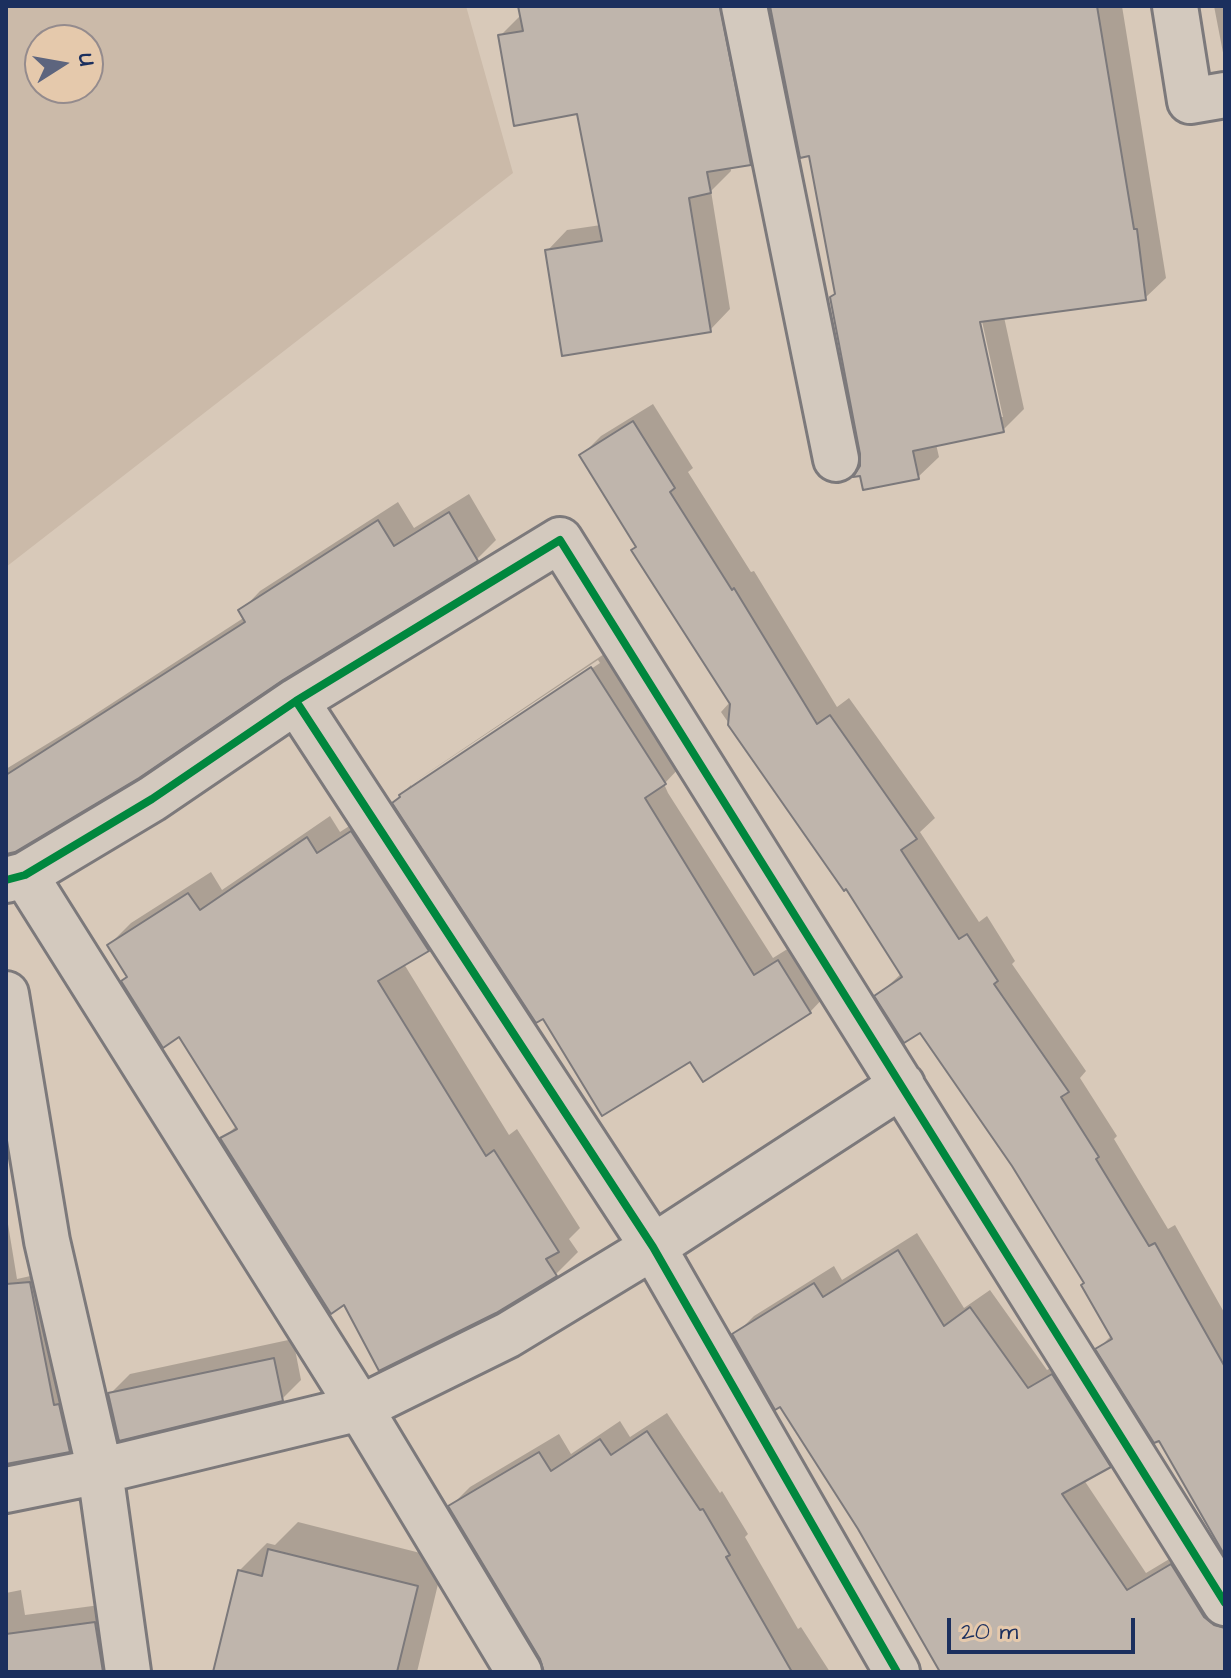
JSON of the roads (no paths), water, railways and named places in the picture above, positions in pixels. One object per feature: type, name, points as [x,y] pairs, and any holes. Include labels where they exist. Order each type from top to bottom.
[{"type":"street","points":[[744,6],[836,459]]},
{"type":"street","points":[[1175,6],[1190,101],[1225,95]]},
{"type":"street","points":[[508,1668],[360,1408],[16,877],[152,799],[296,701],[560,540],[1225,1603]]},
{"type":"street","points":[[296,701],[653,1247],[897,1672]]},
{"type":"street","points":[[6,994],[47,1241],[100,1471],[128,1672]]},
{"type":"street","points":[[6,1490],[100,1471],[360,1408],[508,1335],[653,1247],[902,1085]]}]
